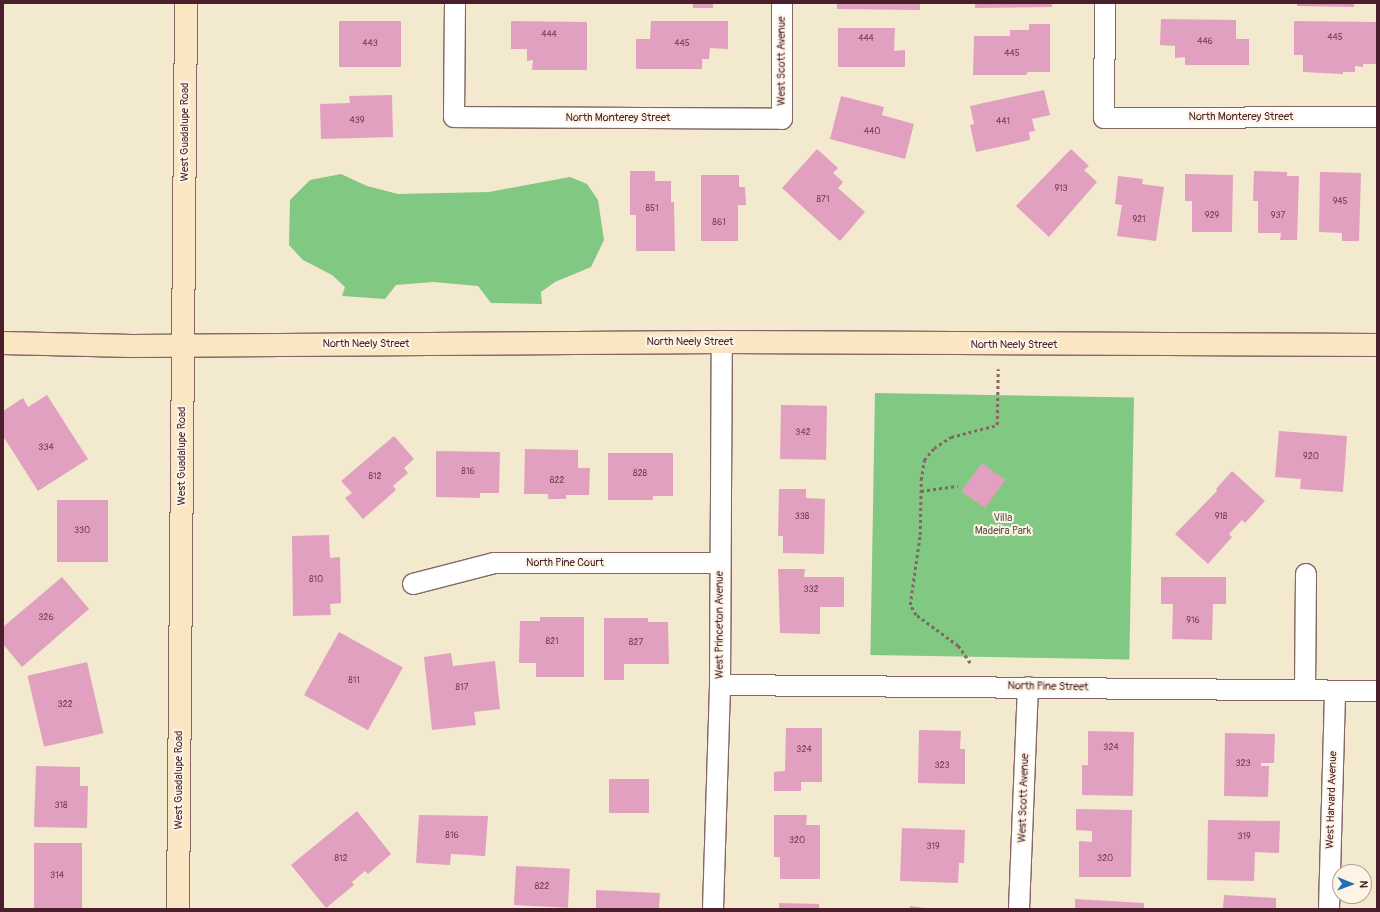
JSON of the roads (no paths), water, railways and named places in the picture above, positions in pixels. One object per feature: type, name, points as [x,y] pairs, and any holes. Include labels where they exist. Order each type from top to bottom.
[{"type":"street","name":"West Guadalupe Road","points":[[178,909],[186,3]]},
{"type":"street","name":"North Monterey Street","points":[[455,3],[454,117],[782,119]]},
{"type":"street","name":"West Scott Avenue","points":[[782,3],[782,119]]},
{"type":"street","name":"North Monterey Street","points":[[1105,3],[1104,118],[1377,117]]},
{"type":"street","name":"North Neely Street","points":[[3,343],[183,345],[722,342],[999,345],[1377,345]]},
{"type":"street","name":"West Princeton Avenue","points":[[713,909],[720,685],[722,342]]},
{"type":"street","name":"North Pine Court","points":[[413,584],[494,564],[720,563]]},
{"type":"street","points":[[1305,690],[1306,574]]},
{"type":"street","name":"North Pine Street","points":[[720,685],[982,686],[1377,691]]},
{"type":"street","name":"West Scott Avenue","points":[[1019,909],[1028,687]]},
{"type":"street","name":"West Harvard Avenue","points":[[1329,909],[1335,691]]},
{"type":"park label","name":"Villa Madeira Park","points":[[1003,525]]}]
